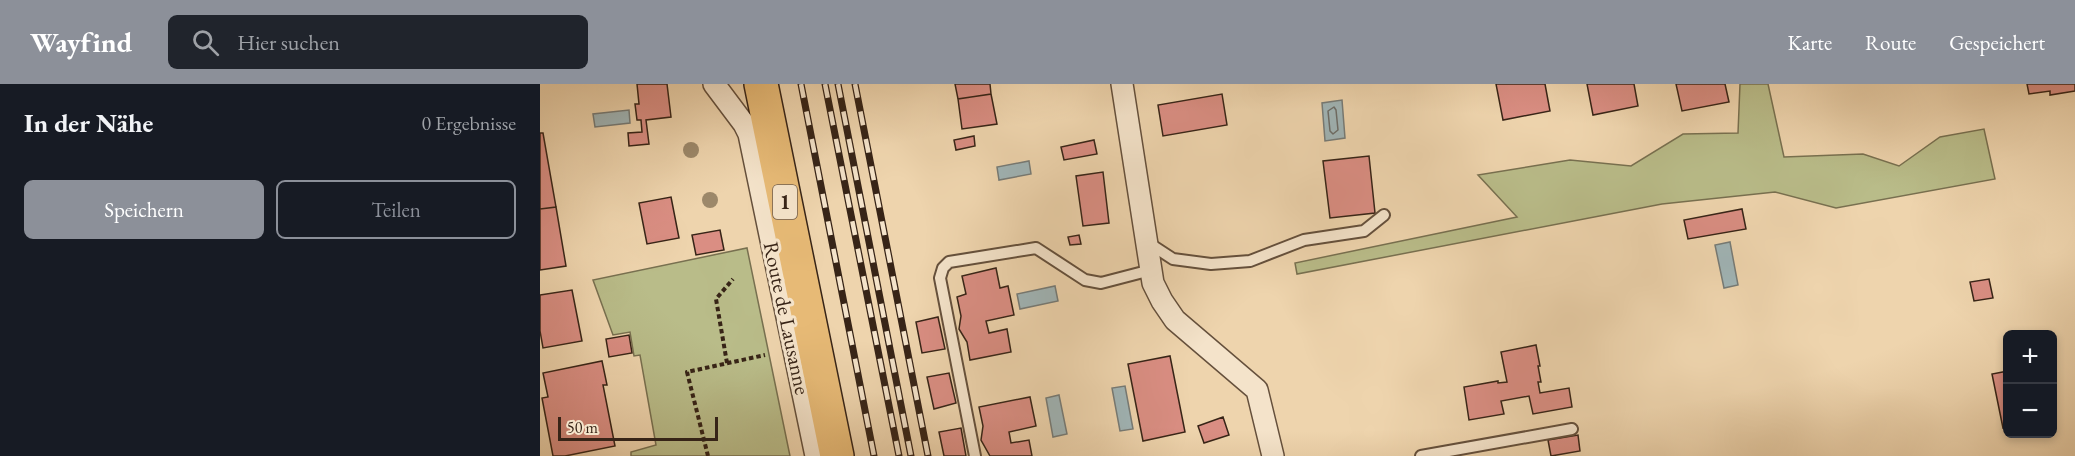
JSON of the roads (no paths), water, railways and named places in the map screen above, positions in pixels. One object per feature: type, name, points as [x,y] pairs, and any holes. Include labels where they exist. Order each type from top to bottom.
[{"type":"main road","name":"Route de Lausanne","points":[[761,84],[837,456]]},
{"type":"street","name":"Route de Lausanne","points":[[714,84],[749,134],[816,456]]},
{"type":"street","points":[[1122,84],[1153,283],[1175,320],[1257,390],[1273,456]]},
{"type":"lane","points":[[1147,242],[1173,259],[1211,264],[1250,261],[1304,240],[1364,231],[1384,215]]},
{"type":"lane","points":[[975,456],[940,278],[943,268],[949,262],[1036,248],[1085,280],[1101,283],[1151,270]]},
{"type":"lane","points":[[1420,456],[1572,429]]},
{"type":"water","points":[[1342,100],[1345,138],[1325,141],[1322,103]]},
{"type":"water","points":[[629,110],[630,123],[595,127],[593,114]]},
{"type":"water","points":[[1029,161],[1031,174],[999,180],[997,167]]},
{"type":"water","points":[[1730,242],[1738,285],[1724,288],[1715,245]]},
{"type":"water","points":[[1055,286],[1058,301],[1020,309],[1017,294]]},
{"type":"water","points":[[1125,386],[1133,429],[1120,431],[1112,388]]},
{"type":"water","points":[[1059,395],[1067,434],[1053,437],[1046,398]]},
{"type":"railway","points":[[801,84],[874,456]]},
{"type":"railway","points":[[825,84],[899,456]]},
{"type":"railway","points":[[838,84],[911,456]]},
{"type":"railway","points":[[855,84],[928,456]]}]
